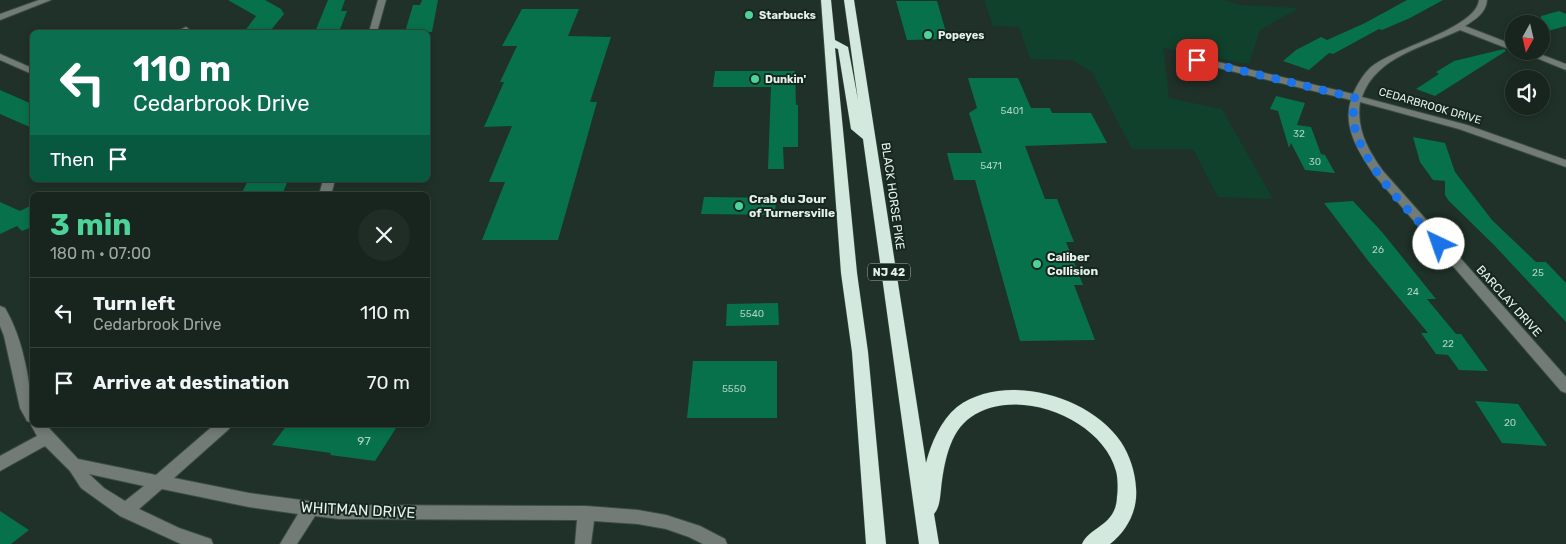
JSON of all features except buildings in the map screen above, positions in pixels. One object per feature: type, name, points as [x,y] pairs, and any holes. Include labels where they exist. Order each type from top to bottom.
[{"type":"highway","name":"NJ 42","points":[[826,0],[850,281],[860,352],[876,544]]},
{"type":"highway","name":"BLACK HORSE PIKE","points":[[849,0],[928,536]]},
{"type":"highway","points":[[830,42],[842,47],[857,129],[869,137]]},
{"type":"highway","points":[[928,536],[934,471],[939,451],[951,427],[964,412],[981,402],[998,398],[1019,397],[1050,403],[1073,411],[1106,436],[1122,459],[1128,482],[1126,508],[1119,522],[1092,544]]},
{"type":"street","points":[[0,17],[47,0]]},
{"type":"street","points":[[374,30],[382,0]]},
{"type":"street","name":"BARCLAY DRIVE","points":[[1483,0],[1480,11],[1459,27],[1390,58],[1363,81],[1356,98],[1353,123],[1366,155],[1376,169],[1414,215],[1566,387]]},
{"type":"street","points":[[1459,27],[1505,45]]},
{"type":"street","points":[[0,57],[30,70]]},
{"type":"street","name":"CEDARBROOK DRIVE","points":[[1197,60],[1356,98],[1449,123],[1566,164]]},
{"type":"street","points":[[1547,60],[1566,67]]},
{"type":"street","points":[[0,311],[11,336],[27,408],[30,413]]},
{"type":"street","points":[[126,511],[222,427]]},
{"type":"street","points":[[0,464],[42,431],[58,452],[74,466],[86,481],[126,511],[191,541],[205,544]]},
{"type":"street","name":"WHITMAN DRIVE","points":[[74,466],[161,481],[249,500],[310,509],[369,512],[586,513],[638,516],[694,531],[719,544]]},
{"type":"street","points":[[288,544],[310,509]]},
{"type":"street","points":[[583,544],[586,513]]},
{"type":"green space","points":[[984,0],[1224,0],[1241,5],[1299,8],[1260,30],[1249,64],[1163,48],[1169,98],[1222,109],[1273,199],[1218,197],[1193,149],[1132,149],[1092,72],[1072,60],[1030,59],[1019,27],[993,26]]},
{"type":"place","name":"Starbucks","points":[[749,15]]},
{"type":"place","name":"Popeyes","points":[[928,35]]},
{"type":"place","name":"Dunkin'","points":[[755,79]]},
{"type":"place","name":"Crab du Jour of Turnersville","points":[[739,206]]},
{"type":"place","name":"Caliber Collision","points":[[1037,264]]},
{"type":"route","points":[[1197,60],[1356,98],[1353,123],[1366,155],[1386,182],[1439,244]]}]
